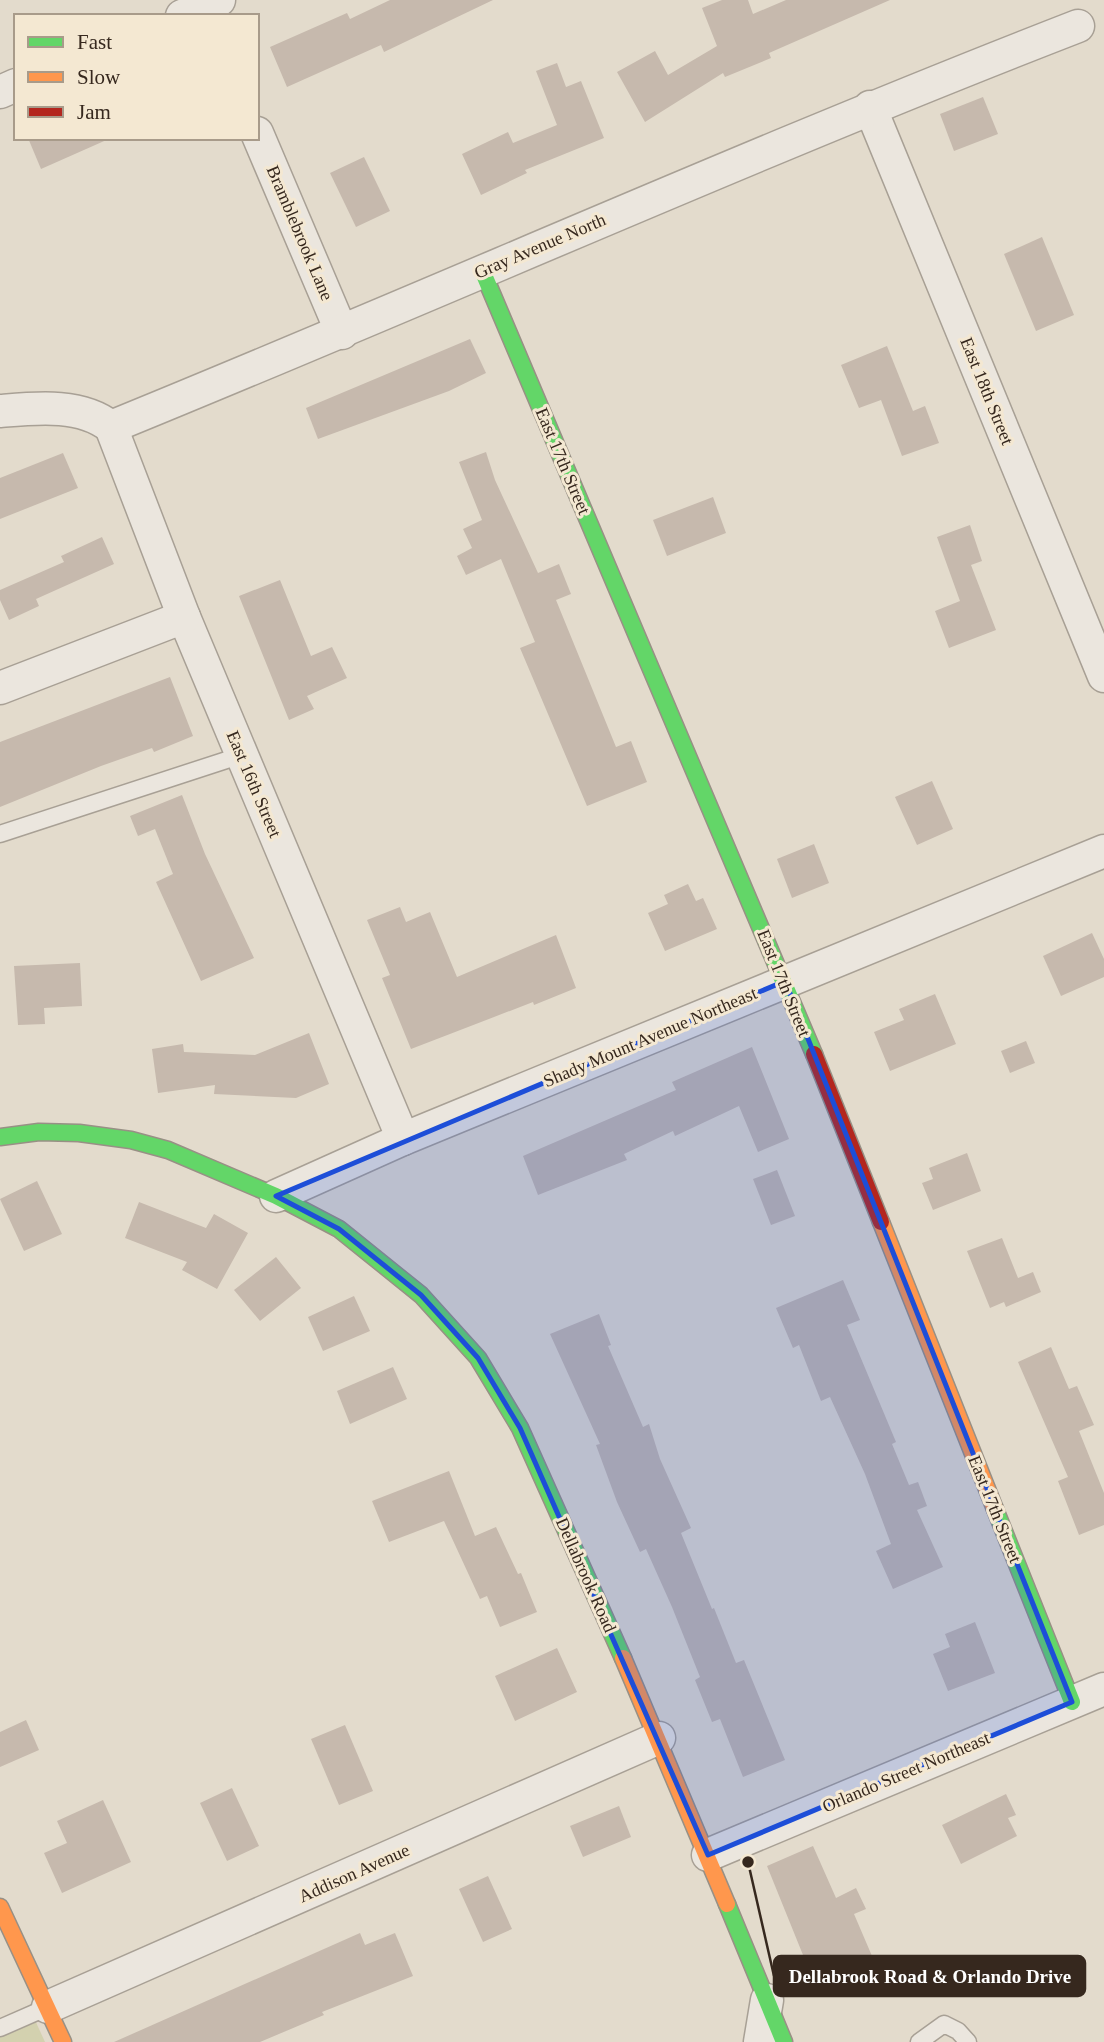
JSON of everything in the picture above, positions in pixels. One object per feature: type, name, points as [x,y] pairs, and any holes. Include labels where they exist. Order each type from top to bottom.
[{"type":"street","name":"Gray Avenue North","points":[[111,426],[342,333],[482,270],[870,107],[1078,26]]},
{"type":"street","name":"East 18th Street","points":[[870,107],[1104,676]]},
{"type":"street","name":"Bramblebrook Lane","points":[[259,138],[342,333]]},
{"type":"street","name":"East 17th Street","points":[[482,270],[785,981],[1072,1702]]},
{"type":"street","points":[[0,411],[44,407],[98,416],[111,426]]},
{"type":"street","name":"East 16th Street","points":[[111,426],[184,617],[403,1139]]},
{"type":"street","points":[[0,688],[184,617]]},
{"type":"street","name":"Shady Mount Avenue Northeast","points":[[276,1196],[403,1139],[1104,851]]},
{"type":"street","name":"Dellabrook Road","points":[[0,1137],[39,1132],[79,1133],[131,1140],[168,1150],[276,1196],[339,1229],[421,1295],[478,1358],[520,1428],[659,1738],[784,2042]]},
{"type":"street","name":"Orlando Street Northeast","points":[[708,1855],[1104,1689]]},
{"type":"street","name":"Addison Avenue","points":[[48,2007],[659,1738]]},
{"type":"street","points":[[0,1907],[64,2042]]},
{"type":"street","points":[[760,2042],[767,2000]]},
{"type":"lane","points":[[0,834],[242,755]]},
{"type":"lane","points":[[0,2028],[48,2007]]},
{"type":"lane","points":[[919,2042],[944,2024],[958,2031],[968,2042]]},
{"type":"highlighted area","points":[[785,981],[1072,1702],[708,1855],[520,1428],[478,1358],[421,1295],[339,1229],[276,1196]]},
{"type":"shaded area","points":[[29,2007],[45,2042],[0,2042],[0,2019]]},
{"type":"building","points":[[390,0],[493,0],[384,52],[381,45],[287,87],[270,47],[347,13],[350,19]]},
{"type":"building","points":[[722,0],[748,0],[753,14],[786,0],[890,0],[769,53],[771,58],[725,77],[723,73],[645,122],[617,72],[655,51],[668,75],[717,46],[702,8]]},
{"type":"building","points":[[557,63],[566,87],[581,81],[604,138],[525,170],[527,173],[481,195],[462,154],[508,132],[513,143],[557,125],[536,71]]},
{"type":"building","points":[[983,97],[998,134],[954,151],[940,114]]},
{"type":"building","points":[[29,140],[106,140],[41,169]]},
{"type":"building","points":[[364,157],[390,211],[356,227],[330,173]]},
{"type":"building","points":[[1042,237],[1074,315],[1036,331],[1004,254]]},
{"type":"building","points":[[470,339],[486,373],[449,391],[318,439],[306,408]]},
{"type":"building","points":[[887,346],[913,411],[925,406],[939,443],[902,456],[881,400],[859,408],[841,365]]},
{"type":"building","points":[[486,452],[495,480],[538,573],[559,564],[571,594],[556,600],[616,747],[631,741],[647,782],[587,806],[520,648],[535,642],[501,559],[466,575],[457,556],[472,548],[463,529],[482,520],[459,462]]},
{"type":"building","points":[[63,453],[78,488],[0,519],[0,478]]},
{"type":"building","points":[[713,497],[726,533],[667,556],[653,520]]},
{"type":"building","points":[[970,525],[982,561],[971,565],[996,630],[949,648],[935,611],[960,601],[937,537]]},
{"type":"building","points":[[102,537],[114,564],[36,599],[39,606],[9,620],[0,600],[0,590],[64,562],[61,556]]},
{"type":"building","points":[[280,580],[311,656],[332,647],[347,678],[307,696],[314,709],[289,720],[239,596]]},
{"type":"building","points":[[170,677],[193,736],[154,752],[152,748],[101,766],[0,807],[0,742]]},
{"type":"building","points":[[932,781],[953,829],[917,845],[895,797]]},
{"type":"building","points":[[182,795],[205,854],[254,958],[201,981],[156,882],[173,874],[155,829],[138,836],[130,816]]},
{"type":"building","points":[[814,844],[829,883],[792,898],[777,859]]},
{"type":"building","points":[[688,884],[696,901],[703,898],[717,929],[665,951],[648,913],[668,904],[664,895]]},
{"type":"building","points":[[400,907],[406,922],[430,912],[457,977],[556,935],[576,988],[411,1049],[382,978],[390,975],[367,920]]},
{"type":"building","points":[[1092,933],[1104,959],[1104,977],[1061,996],[1043,956]]},
{"type":"building","points":[[80,963],[82,1006],[44,1008],[45,1024],[18,1025],[14,966]]},
{"type":"building","points":[[935,994],[956,1044],[890,1071],[874,1032],[904,1020],[899,1009]]},
{"type":"building","points":[[309,1033],[329,1084],[296,1098],[214,1094],[215,1085],[158,1093],[152,1049],[183,1044],[184,1052],[255,1055]]},
{"type":"building","points":[[1026,1041],[1035,1063],[1010,1073],[1001,1051]]},
{"type":"building","points":[[752,1047],[789,1139],[758,1152],[739,1106],[675,1136],[673,1131],[624,1154],[627,1160],[538,1195],[523,1156],[676,1090],[672,1082]]},
{"type":"building","points":[[967,1153],[981,1191],[933,1210],[922,1183],[933,1179],[929,1168]]},
{"type":"building","points":[[777,1170],[795,1216],[771,1225],[753,1179]]},
{"type":"building","points":[[37,1181],[62,1234],[24,1251],[0,1199]]},
{"type":"building","points":[[139,1202],[206,1228],[214,1214],[248,1233],[217,1289],[182,1270],[187,1262],[125,1238]]},
{"type":"building","points":[[1002,1238],[1018,1278],[1033,1272],[1041,1292],[1006,1307],[1004,1302],[990,1308],[967,1251]]},
{"type":"building","points":[[276,1257],[301,1288],[260,1321],[234,1290]]},
{"type":"building","points":[[843,1280],[860,1320],[847,1325],[896,1442],[892,1444],[909,1485],[918,1482],[927,1506],[917,1510],[943,1567],[893,1589],[876,1551],[891,1544],[865,1474],[830,1397],[821,1401],[799,1345],[793,1348],[776,1308]]},
{"type":"building","points":[[354,1296],[370,1331],[323,1351],[308,1317]]},
{"type":"building","points":[[599,1314],[611,1345],[608,1346],[643,1427],[649,1424],[660,1459],[691,1528],[681,1533],[712,1609],[714,1608],[736,1663],[744,1660],[785,1760],[743,1777],[720,1719],[712,1722],[695,1680],[700,1677],[672,1607],[646,1549],[640,1552],[617,1502],[596,1445],[600,1444],[550,1334]]},
{"type":"building","points":[[1051,1347],[1069,1389],[1077,1386],[1094,1425],[1079,1431],[1104,1493],[1104,1525],[1079,1535],[1058,1481],[1068,1477],[1018,1362]]},
{"type":"building","points":[[393,1367],[407,1399],[350,1424],[337,1391]]},
{"type":"building","points":[[449,1471],[475,1536],[496,1527],[518,1574],[521,1573],[537,1612],[500,1627],[487,1596],[480,1599],[444,1521],[389,1542],[372,1501]]},
{"type":"building","points":[[975,1622],[995,1673],[948,1691],[933,1654],[950,1647],[945,1634]]},
{"type":"building","points":[[557,1648],[577,1692],[515,1721],[495,1676]]},
{"type":"building","points":[[26,1720],[39,1750],[0,1767],[0,1732]]},
{"type":"building","points":[[345,1725],[373,1791],[339,1805],[311,1739]]},
{"type":"building","points":[[232,1788],[259,1846],[227,1861],[200,1803]]},
{"type":"building","points":[[1006,1794],[1016,1815],[1008,1818],[1017,1836],[961,1864],[942,1825]]},
{"type":"building","points":[[103,1800],[131,1862],[62,1893],[44,1853],[67,1843],[57,1821]]},
{"type":"building","points":[[619,1806],[631,1837],[583,1857],[570,1826]]},
{"type":"building","points":[[813,1846],[836,1898],[856,1888],[866,1909],[854,1914],[875,1963],[858,1969],[862,1980],[820,1997],[767,1866]]},
{"type":"building","points":[[488,1876],[512,1929],[483,1942],[459,1889]]},
{"type":"building","points":[[360,1933],[365,1945],[395,1933],[413,1976],[322,2012],[324,2015],[260,2042],[114,2042]]},
{"type":"traffic: fast","points":[[482,270],[814,1054]]},
{"type":"traffic: fast","points":[[0,1137],[39,1132],[79,1133],[131,1140],[168,1150],[276,1196],[339,1229],[421,1295],[478,1358],[520,1428],[623,1658]]},
{"type":"traffic: fast","points":[[995,1509],[1072,1702]]},
{"type":"traffic: fast","points":[[727,1904],[784,2042]]},
{"type":"traffic: slow","points":[[881,1222],[995,1509]]},
{"type":"traffic: slow","points":[[623,1658],[727,1904]]},
{"type":"traffic: slow","points":[[0,1907],[63,2042]]},
{"type":"traffic: jam","points":[[814,1054],[881,1222]]},
{"type":"place","name":"Dellabrook Road & Orlando Drive","points":[[748,1862]]}]
